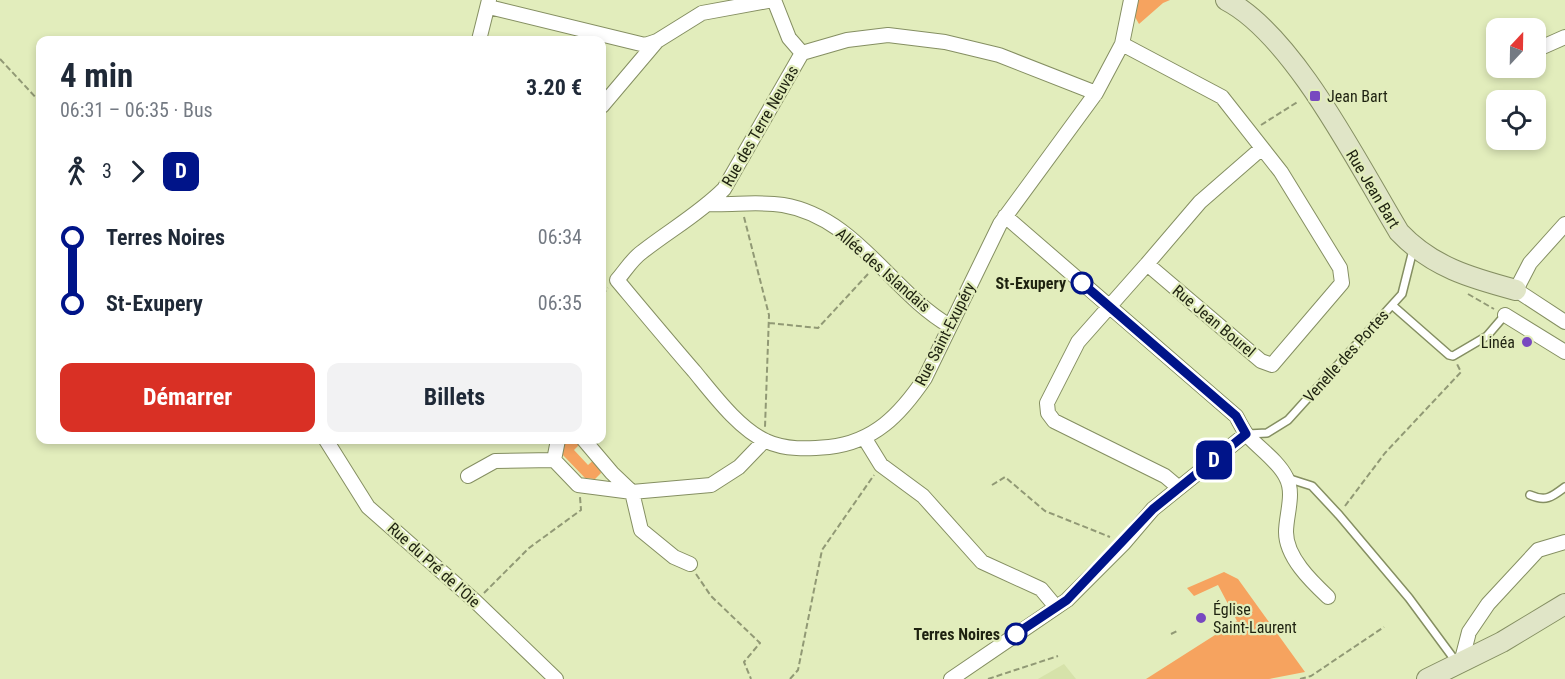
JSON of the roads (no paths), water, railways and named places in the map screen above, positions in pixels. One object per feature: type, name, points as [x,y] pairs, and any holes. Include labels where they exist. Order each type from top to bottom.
[{"type":"street","points":[[480,36],[489,4],[645,45],[657,41],[702,13],[774,0]]},
{"type":"street","name":"Rue des Terre Neuvas","points":[[764,441],[728,412],[617,280],[640,253],[709,204],[724,189],[750,147],[802,53],[789,38],[774,0]]},
{"type":"street","name":"Rue Saint-Exupéry","points":[[764,441],[784,447],[809,449],[846,445],[865,439],[885,427],[910,401],[925,378],[1005,216],[1096,93],[1122,44],[1131,0]]},
{"type":"street","name":"Rue Jean Bart","points":[[1231,1],[1268,34],[1303,76],[1400,232],[1414,248],[1443,267],[1468,278],[1516,290],[1565,322]]},
{"type":"street","points":[[802,53],[847,40],[888,34],[999,55],[1096,93]]},
{"type":"street","points":[[1546,45],[1565,37]]},
{"type":"street","points":[[606,101],[657,41]]},
{"type":"street","name":"Rue Jean Bourel","points":[[1122,44],[1222,97],[1281,172],[1326,241],[1340,268],[1342,283],[1272,365],[1261,361],[1147,264]]},
{"type":"street","points":[[1178,487],[1165,476],[1054,422],[1048,413],[1047,404],[1078,342],[1108,304],[1147,264],[1200,202],[1262,148]]},
{"type":"street","name":"Allée des Islandais","points":[[709,204],[784,205],[811,213],[852,239],[950,326]]},
{"type":"street","points":[[1005,216],[1236,416],[1246,434],[1287,478],[1290,495],[1286,534],[1291,552],[1310,579],[1328,597]]},
{"type":"street","points":[[1516,290],[1530,262],[1565,224]]},
{"type":"street","points":[[1505,315],[1565,352]]},
{"type":"street","points":[[951,679],[1061,604],[1124,543],[1153,509],[1246,434]]},
{"type":"street","points":[[865,439],[881,465],[923,496],[982,562],[1041,590],[1061,604]]},
{"type":"street","points":[[468,476],[495,461],[554,460],[578,485],[632,492],[711,484],[739,467],[764,441]]},
{"type":"street","name":"Rue du Pré de l'Oie","points":[[329,444],[368,507],[475,601],[556,679]]},
{"type":"street","points":[[554,460],[557,444]]},
{"type":"street","points":[[588,444],[632,492],[641,530],[674,557],[690,564]]},
{"type":"street","points":[[1460,664],[1469,632],[1488,604],[1538,550],[1565,543]]},
{"type":"street","points":[[1427,679],[1460,664],[1565,604]]},
{"type":"lane","name":"Venelle des Portes","points":[[1246,434],[1266,433],[1288,420],[1402,294],[1414,248]]},
{"type":"lane","points":[[1392,305],[1453,356],[1488,336],[1505,315]]},
{"type":"lane","points":[[1287,478],[1312,486],[1339,515],[1409,597],[1460,664]]},
{"type":"lane","points":[[1530,495],[1548,499],[1565,487]]},
{"type":"place","name":"Jean Bart","points":[[1315,96]]},
{"type":"place","name":"St-Exupery","points":[[1082,283]]},
{"type":"place","name":"Linéa","points":[[1527,342]]},
{"type":"place","name":"Église Saint-Laurent","points":[[1201,618]]},
{"type":"place","name":"Terres Noires","points":[[1016,634]]}]
